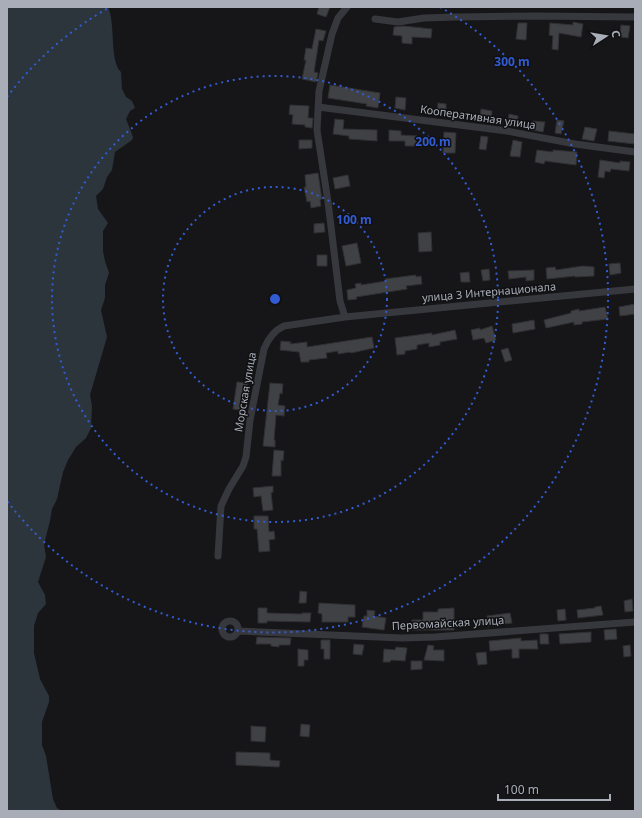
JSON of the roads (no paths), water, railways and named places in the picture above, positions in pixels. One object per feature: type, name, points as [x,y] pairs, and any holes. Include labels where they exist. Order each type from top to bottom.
[{"type":"street","points":[[345,317],[340,301],[328,202],[316,130],[319,91],[334,25],[347,7]]},
{"type":"street","points":[[375,19],[398,22],[424,18],[456,17],[635,17]]},
{"type":"street","name":"Кооперативная улица","points":[[318,108],[507,131],[576,144],[635,152]]},
{"type":"street","name":"улица 3 Интернационала","points":[[345,317],[635,289]]},
{"type":"street","name":"Морская улица","points":[[218,556],[222,506],[229,489],[244,466],[250,420],[266,343],[279,328],[284,326],[345,317]]},
{"type":"street","name":"Первомайская улица","points":[[238,631],[402,638],[435,637],[635,622]]}]
